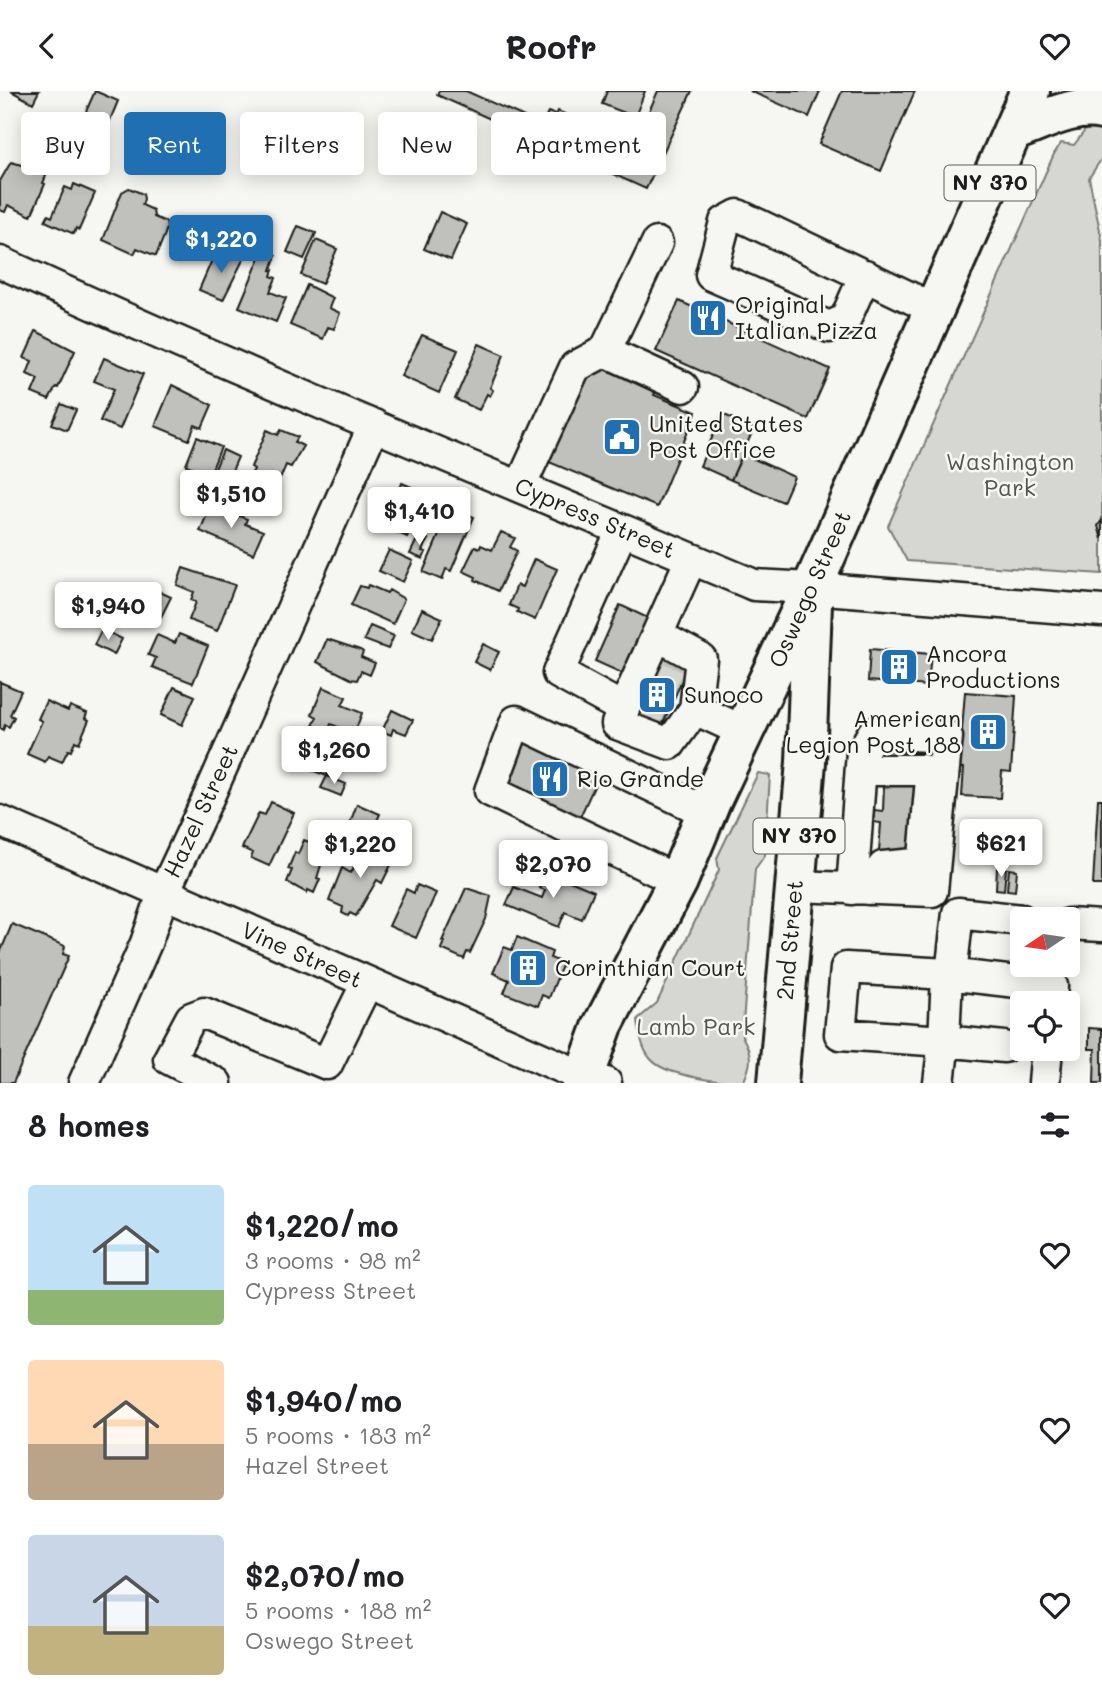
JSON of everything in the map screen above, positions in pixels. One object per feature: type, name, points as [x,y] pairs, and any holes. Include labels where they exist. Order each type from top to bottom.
[{"type":"main road","name":"Oswego Street","points":[[591,1081],[603,1025],[678,881],[712,799],[812,588],[1030,91]]},
{"type":"main road","points":[[1014,131],[1073,111],[1090,107],[1102,110]]},
{"type":"main road","name":"2nd Street","points":[[778,1083],[806,762],[812,588]]},
{"type":"street","points":[[865,275],[845,320],[829,327],[711,275],[725,222],[738,215],[865,275],[934,309]]},
{"type":"street","points":[[520,487],[575,367],[605,351],[657,243]]},
{"type":"street","name":"Cypress Street","points":[[0,262],[105,310],[754,585],[1102,611]]},
{"type":"street","points":[[605,351],[683,387]]},
{"type":"street","name":"Hazel Street","points":[[84,1083],[146,943],[163,894],[374,425]]},
{"type":"street","points":[[622,530],[558,673],[630,704]]},
{"type":"street","points":[[657,635],[701,659],[670,744],[617,725],[645,672],[657,635],[691,559]]},
{"type":"street","points":[[684,707],[745,732]]},
{"type":"street","points":[[678,881],[490,791],[516,721],[708,813]]},
{"type":"street","points":[[794,886],[859,889],[932,891],[947,737],[873,733],[862,752],[859,889]]},
{"type":"street","points":[[859,889],[883,867],[915,865],[924,857],[932,779],[922,770],[862,770]]},
{"type":"street","name":"Vine Street","points":[[0,821],[591,1081]]},
{"type":"street","points":[[939,1083],[949,974],[958,913],[1010,919]]},
{"type":"street","points":[[1080,925],[1102,926]]},
{"type":"street","points":[[1004,1047],[840,1034],[846,968],[1052,984]]},
{"type":"street","points":[[216,1083],[163,1071],[191,1018],[204,1013],[323,1073],[367,983]]},
{"type":"street","points":[[1044,1083],[1046,1061]]},
{"type":"green space","name":"Washington Park","points":[[1092,121],[1102,130],[1102,158],[1089,178],[1102,240],[1102,574],[907,561],[888,526],[1054,154],[1061,143],[1074,145]]},
{"type":"green space","name":"Lamb Park","points":[[758,773],[770,775],[765,855],[755,869],[742,1036],[750,1054],[750,1064],[743,1083],[715,1081],[662,1068],[654,1062],[643,1046],[638,1019],[657,1003],[719,870],[717,858]]},
{"type":"building","points":[[11,91],[39,91],[33,103]]},
{"type":"building","points":[[95,91],[118,101],[110,120],[110,112],[86,112]]},
{"type":"building","points":[[439,91],[466,91],[513,112],[491,112],[491,119],[437,95]]},
{"type":"building","points":[[607,91],[645,91],[637,112],[622,112],[602,104]]},
{"type":"building","points":[[658,91],[692,91],[666,146],[666,112],[649,112]]},
{"type":"building","points":[[750,91],[820,91],[809,117]]},
{"type":"building","points":[[842,91],[915,91],[881,171],[819,144]]},
{"type":"building","points":[[11,162],[21,165],[21,175],[46,175],[45,184],[31,216],[8,205],[5,212],[0,210],[0,181]]},
{"type":"building","points":[[615,175],[653,175],[646,189]]},
{"type":"building","points":[[74,184],[95,193],[79,230],[76,228],[74,234],[45,221],[48,215],[52,217],[65,187],[72,190]]},
{"type":"building","points":[[129,188],[143,194],[142,205],[153,210],[154,217],[166,222],[165,234],[156,256],[137,248],[134,254],[103,240],[122,192]]},
{"type":"building","points":[[440,212],[467,224],[451,260],[424,249]]},
{"type":"building","points":[[298,226],[316,233],[304,259],[287,252]]},
{"type":"building","points":[[316,240],[337,249],[322,284],[301,275]]},
{"type":"building","points":[[263,250],[276,256],[271,276],[276,278],[270,292],[286,298],[276,322],[239,307]]},
{"type":"building","points":[[228,251],[244,258],[223,300],[199,290],[212,260],[208,258],[210,253],[224,259]]},
{"type":"building","points":[[307,285],[333,298],[329,308],[340,313],[334,329],[328,327],[323,339],[290,325]]},
{"type":"building","points":[[679,301],[830,369],[808,419],[656,351]]},
{"type":"building","points":[[36,331],[75,351],[58,388],[56,387],[49,400],[32,393],[38,379],[27,374],[32,361],[24,358]]},
{"type":"building","points":[[422,335],[458,350],[439,393],[401,376]]},
{"type":"building","points":[[479,344],[504,355],[490,388],[493,390],[490,396],[487,394],[479,410],[455,399]]},
{"type":"building","points":[[104,358],[143,374],[120,429],[100,421],[114,389],[94,381]]},
{"type":"building","name":"United States Post Office","points":[[590,361],[657,389],[654,395],[696,412],[657,507],[549,462]]},
{"type":"building","points":[[172,385],[212,405],[202,428],[195,425],[189,440],[155,426]]},
{"type":"building","points":[[61,404],[76,410],[67,430],[52,424]]},
{"type":"building","points":[[722,414],[754,428],[731,480],[700,466]]},
{"type":"building","points":[[267,430],[278,435],[281,430],[298,437],[295,442],[303,446],[291,467],[286,465],[281,477],[278,480],[272,477],[270,483],[251,475],[254,469],[251,467]]},
{"type":"building","points":[[197,437],[221,447],[210,474],[186,465]]},
{"type":"building","points":[[223,450],[238,457],[229,478],[214,471]]},
{"type":"building","points":[[743,454],[794,477],[783,502],[731,480]]},
{"type":"building","points":[[226,480],[245,489],[237,507],[218,499]]},
{"type":"building","points":[[402,483],[428,494],[407,537],[391,530],[397,514],[392,511]]},
{"type":"building","points":[[210,507],[218,511],[220,508],[247,519],[245,524],[263,531],[253,554],[200,531]]},
{"type":"building","points":[[451,507],[474,517],[451,571],[446,569],[442,580],[423,572]]},
{"type":"building","points":[[1102,520],[1102,539],[1098,526]]},
{"type":"building","points":[[501,532],[515,538],[510,547],[517,551],[498,591],[463,571],[475,546],[480,548],[481,545],[492,550]]},
{"type":"building","points":[[419,535],[428,539],[422,551],[426,552],[423,559],[410,554]]},
{"type":"building","points":[[389,550],[413,561],[403,582],[379,571]]},
{"type":"building","points":[[534,559],[557,569],[535,620],[509,605],[517,585],[522,587]]},
{"type":"building","points":[[183,568],[235,585],[217,631],[189,620],[196,602],[191,600],[194,592],[177,585]]},
{"type":"building","points":[[368,585],[387,593],[389,590],[404,599],[393,624],[351,605],[360,586],[367,588]]},
{"type":"building","points":[[149,587],[171,597],[161,617],[140,608]]},
{"type":"building","points":[[620,605],[650,619],[626,675],[595,661]]},
{"type":"building","points":[[422,609],[442,618],[432,639],[412,630]]},
{"type":"building","points":[[370,626],[394,636],[388,649],[364,640]]},
{"type":"building","points":[[102,629],[122,639],[114,655],[94,645]]},
{"type":"building","points":[[179,634],[208,646],[193,683],[152,667],[156,658],[148,655],[157,635],[175,643]]},
{"type":"building","points":[[327,639],[363,652],[361,657],[375,663],[370,675],[361,671],[357,680],[351,679],[317,662]]},
{"type":"building","points":[[483,644],[499,652],[490,670],[474,662]]},
{"type":"building","name":"Sunoco","points":[[662,644],[692,657],[659,733],[629,719]]},
{"type":"building","name":"Ancora Productions","points":[[870,649],[931,654],[928,686],[868,681]]},
{"type":"building","points":[[0,682],[21,691],[10,715],[14,717],[9,727],[5,725],[3,730],[0,728]]},
{"type":"building","points":[[174,687],[195,696],[182,725],[161,715]]},
{"type":"building","points":[[323,687],[346,697],[342,705],[362,713],[354,734],[331,724],[328,732],[313,726],[317,717],[312,714]]},
{"type":"building","name":"American Legion Post 188","points":[[965,692],[1016,696],[1011,772],[1002,771],[1000,798],[962,796],[964,768],[959,768]]},
{"type":"building","points":[[46,701],[68,711],[70,706],[87,713],[85,718],[89,720],[79,743],[75,741],[62,762],[48,756],[45,762],[27,754],[42,721],[38,719]]},
{"type":"building","points":[[392,710],[413,720],[406,734],[393,729],[391,735],[382,731]]},
{"type":"building","points":[[303,732],[352,753],[345,767],[329,770],[327,776],[290,762],[295,750],[293,749]]},
{"type":"building","name":"Rio Grande","points":[[522,739],[599,776],[579,819],[502,782]]},
{"type":"building","points":[[327,776],[346,784],[341,796],[321,788]]},
{"type":"building","points":[[884,784],[922,785],[919,853],[879,852],[881,823],[873,822],[874,810],[883,811]]},
{"type":"building","points":[[1098,799],[1102,799],[1102,885],[1093,885]]},
{"type":"building","points":[[271,802],[294,813],[269,866],[251,858],[253,853],[242,848],[259,813],[265,815]]},
{"type":"building","points":[[357,804],[380,814],[372,832],[350,823]]},
{"type":"building","points":[[313,832],[325,837],[318,856],[323,859],[317,878],[320,879],[314,893],[308,890],[307,893],[287,882],[292,870],[288,869],[295,852],[298,854],[304,840],[309,842]]},
{"type":"building","points":[[364,845],[394,859],[382,883],[377,880],[356,916],[350,913],[348,916],[342,913],[343,907],[329,901],[342,868],[351,873]]},
{"type":"building","points":[[997,868],[1006,868],[1004,890],[996,889]]},
{"type":"building","points":[[1009,869],[1017,870],[1015,891],[1007,890]]},
{"type":"building","points":[[546,871],[594,891],[582,919],[565,912],[559,927],[506,905],[514,887],[542,898],[545,890],[539,888]]},
{"type":"building","points":[[417,885],[436,893],[416,938],[389,926],[406,889],[414,893]]},
{"type":"building","points":[[466,888],[491,896],[486,919],[470,953],[467,952],[464,959],[441,949],[444,942],[442,941]]},
{"type":"building","points":[[12,924],[65,946],[63,954],[69,956],[13,1083],[0,1083],[0,953]]},
{"type":"building","name":"Corinthian Court","points":[[517,937],[552,952],[550,958],[563,963],[549,998],[542,995],[538,1006],[504,993],[509,980],[493,973],[504,947],[512,950]]},
{"type":"building","points":[[1089,1028],[1102,1029],[1102,1083],[1094,1083],[1095,1049],[1089,1049]]},
{"type":"tunnel","points":[[649,673],[679,687]]},
{"type":"tunnel","points":[[636,703],[666,717]]},
{"type":"place","name":"Original Italian Pizza","points":[[708,318]]},
{"type":"place","name":"United States Post Office","points":[[622,437]]},
{"type":"place","name":"Ancora Productions","points":[[899,667]]},
{"type":"place","name":"Sunoco","points":[[657,695]]},
{"type":"place","name":"American Legion Post 188","points":[[988,732]]},
{"type":"place","name":"Rio Grande","points":[[550,779]]},
{"type":"place","name":"Corinthian Court","points":[[528,968]]}]
